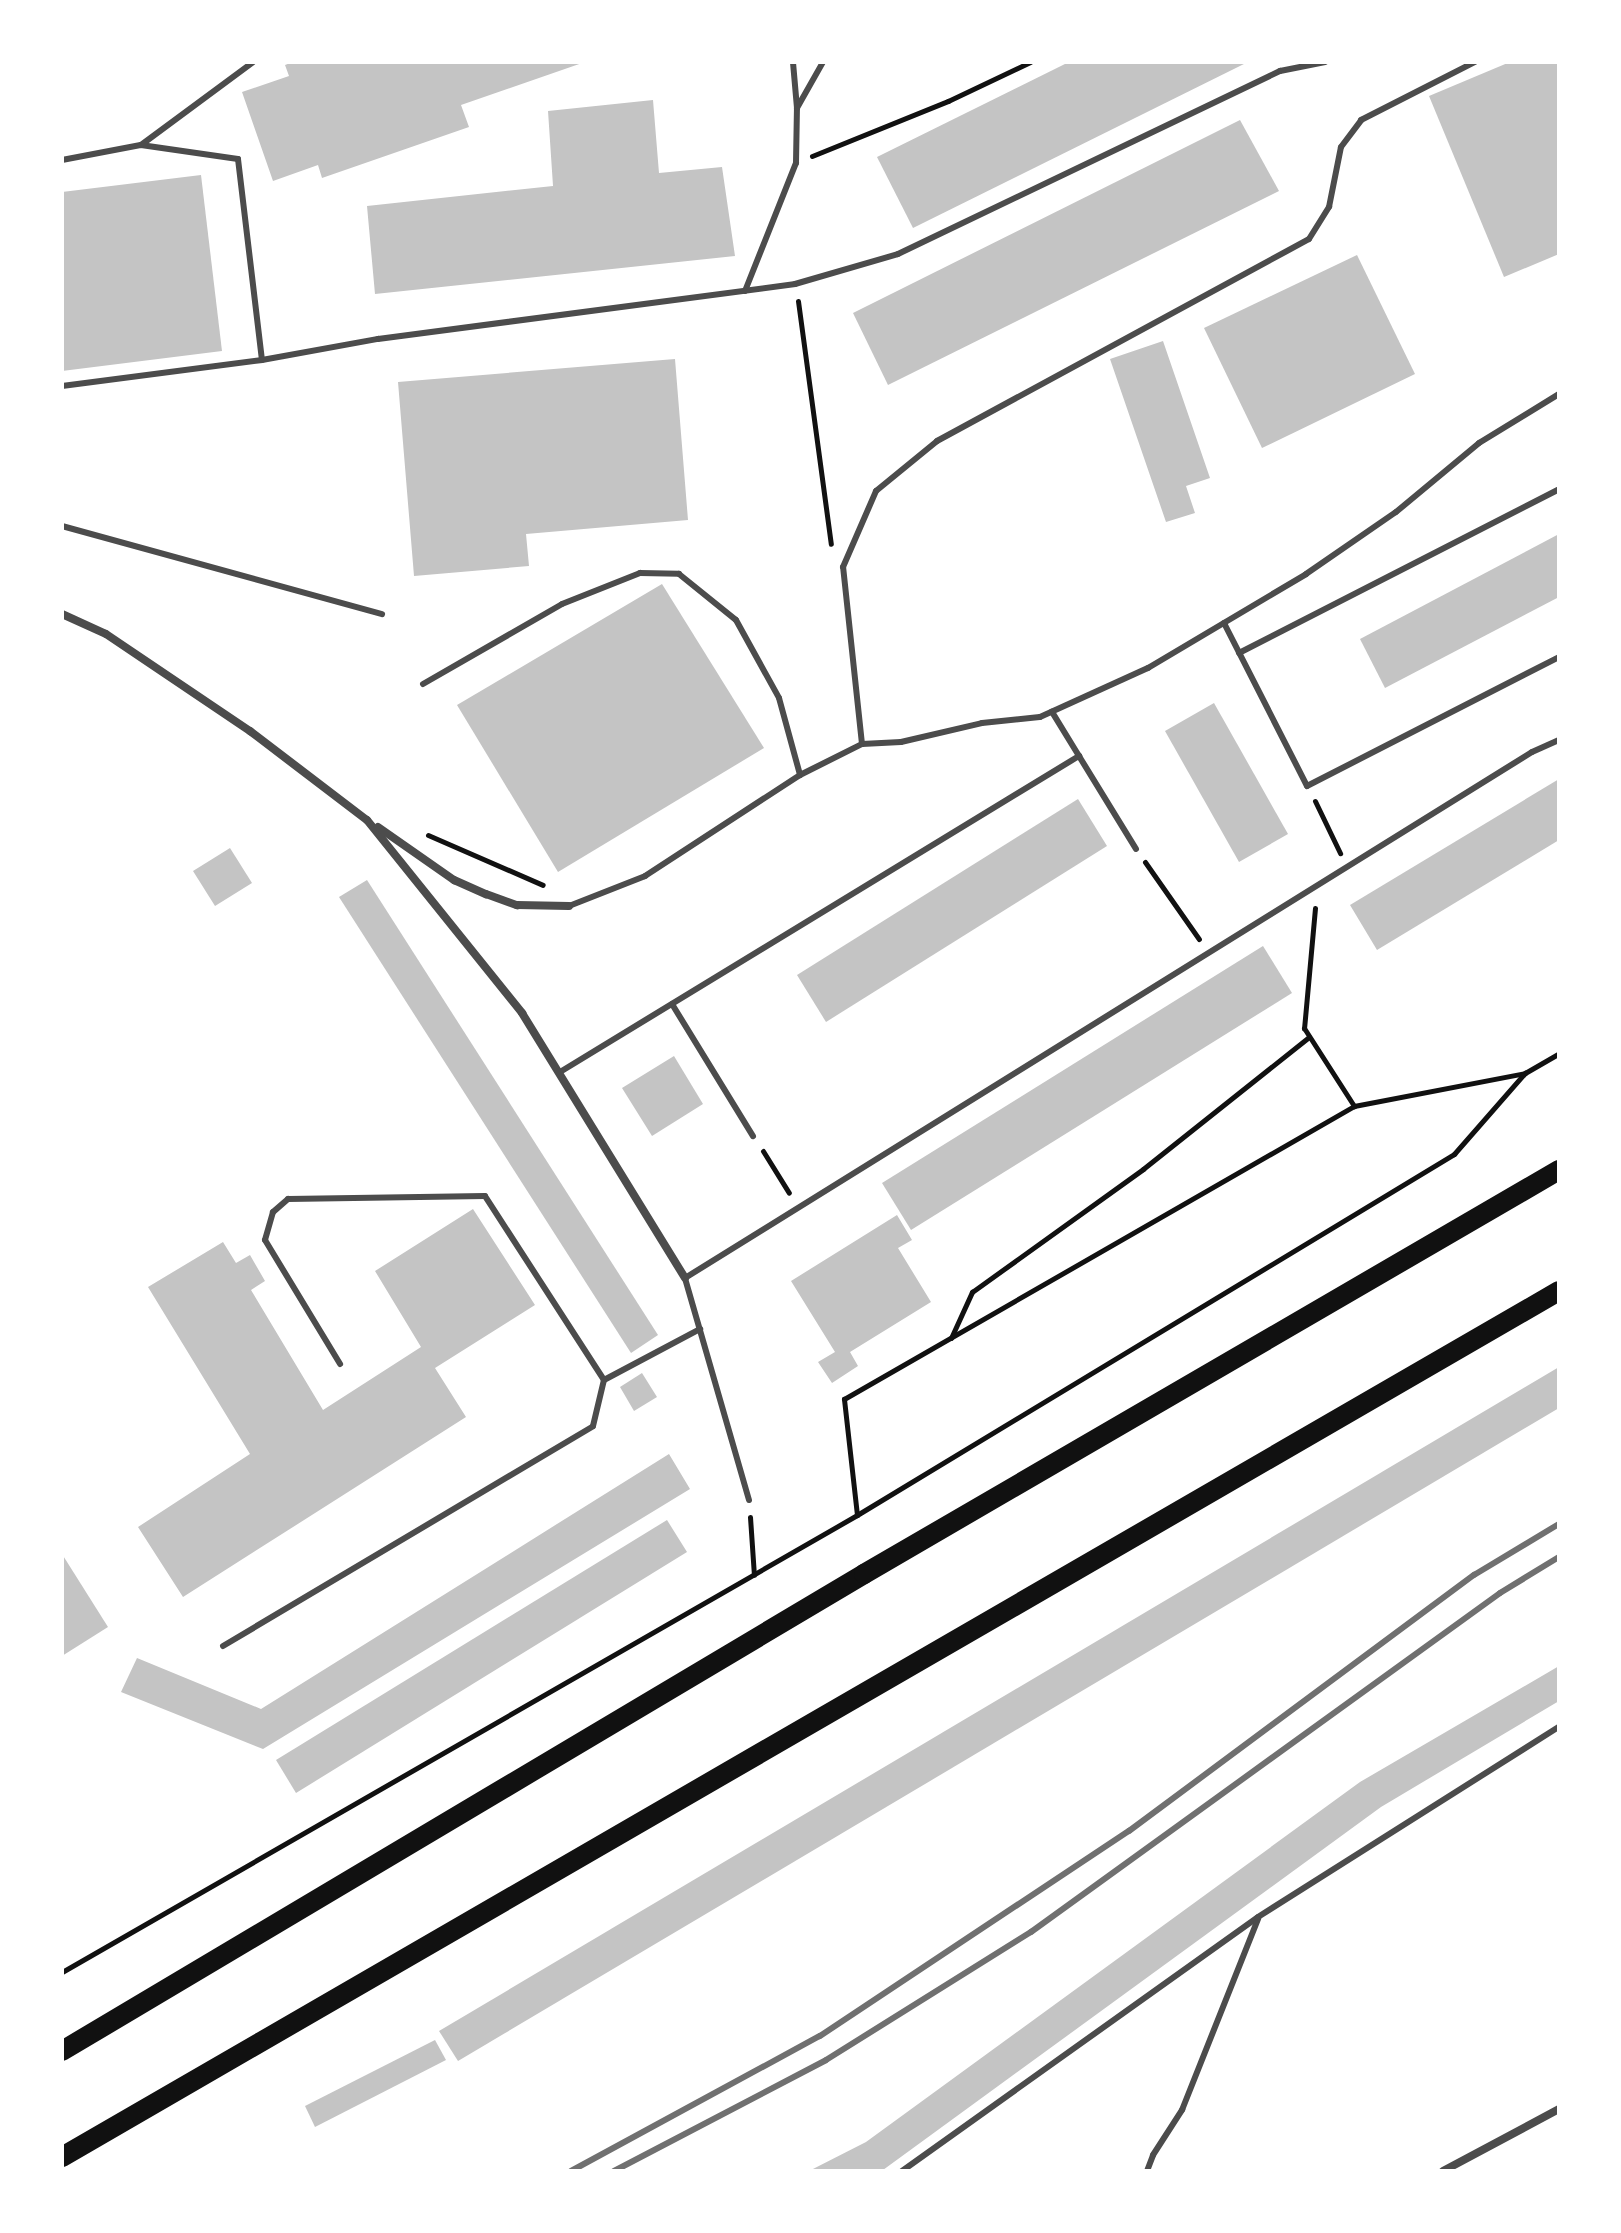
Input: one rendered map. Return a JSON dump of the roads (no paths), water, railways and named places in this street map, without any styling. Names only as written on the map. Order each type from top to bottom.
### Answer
[{"type":"main road","points":[[62,2051],[823,1598],[1559,1170]]},
{"type":"main road","points":[[62,2157],[1559,1291]]},
{"type":"street","points":[[62,614],[106,634],[250,731],[367,820],[454,880],[517,905],[569,906]]},
{"type":"street","points":[[367,820],[522,1013],[685,1278]]},
{"type":"street","points":[[1443,2171],[1559,2109]]},
{"type":"lane","points":[[141,145],[253,62]]},
{"type":"lane","points":[[745,291],[796,163],[797,108],[793,62]]},
{"type":"lane","points":[[797,108],[823,62]]},
{"type":"lane","points":[[62,386],[262,360],[378,339],[795,284],[898,254],[1280,71],[1325,62]]},
{"type":"lane","points":[[862,744],[843,567],[876,491],[937,441],[1309,239],[1329,207],[1341,147],[1361,120],[1475,62]]},
{"type":"lane","points":[[62,160],[141,145],[238,159],[262,360]]},
{"type":"lane","points":[[569,906],[645,876],[800,775],[862,744],[901,742],[982,723],[1040,717],[1148,668],[1306,574],[1396,512],[1479,443],[1559,394]]},
{"type":"lane","points":[[1239,653],[1559,489]]},
{"type":"lane","points":[[62,526],[382,614]]},
{"type":"lane","points":[[423,684],[562,604],[640,573],[679,574],[736,620],[779,698],[800,775]]},
{"type":"lane","points":[[1224,623],[1307,786],[1559,657]]},
{"type":"lane","points":[[1052,712],[1136,849]]},
{"type":"lane","points":[[749,1500],[685,1278],[1532,752],[1559,740]]},
{"type":"lane","points":[[560,1072],[1079,756]]},
{"type":"lane","points":[[672,1004],[753,1136]]},
{"type":"lane","points":[[223,1646],[593,1426],[604,1380],[485,1196],[288,1199],[273,1212],[265,1240],[340,1364]]},
{"type":"lane","points":[[604,1380],[700,1329]]},
{"type":"lane","points":[[902,2171],[1258,1917],[1559,1727]]},
{"type":"lane","points":[[1147,2171],[1153,2155],[1182,2110],[1258,1917]]},
{"type":"railway","points":[[571,2171],[820,2036],[1129,1831],[1474,1575],[1559,1524]]},
{"type":"railway","points":[[614,2171],[826,2060],[1031,1932],[1500,1593],[1559,1557]]}]
